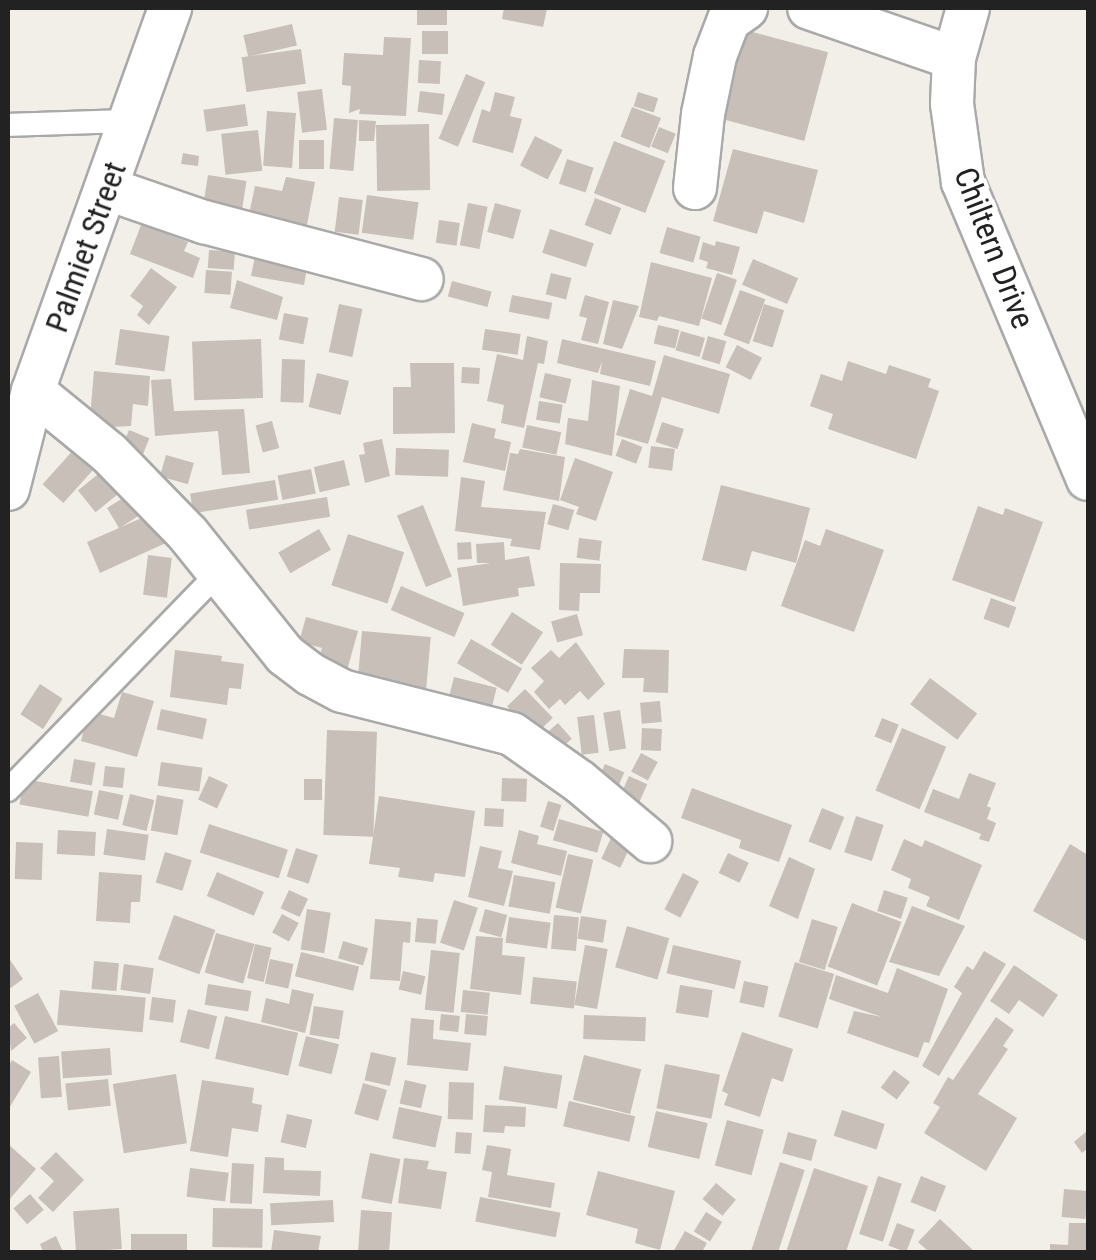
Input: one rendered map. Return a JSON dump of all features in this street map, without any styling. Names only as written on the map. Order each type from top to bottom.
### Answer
[{"type":"street","name":"Palmiet Street","points":[[10,472],[34,392],[170,8]]},
{"type":"street","points":[[695,188],[703,114],[715,56],[729,20],[746,8]]},
{"type":"street","points":[[809,8],[954,58]]},
{"type":"street","name":"Chiltern Drive","points":[[968,8],[954,58],[952,104],[963,182],[1088,479]]},
{"type":"street","points":[[108,189],[204,222],[422,278]]},
{"type":"street","points":[[34,392],[110,453],[218,572],[286,655],[310,674],[342,691],[512,734],[580,782],[650,842]]},
{"type":"lane","points":[[8,125],[130,122]]},
{"type":"lane","points":[[8,790],[218,572]]},
{"type":"building","points":[[417,8],[447,8],[447,25],[417,25]]},
{"type":"building","points":[[504,8],[547,9],[543,27],[502,19]]},
{"type":"building","points":[[292,24],[297,45],[248,57],[243,35]]},
{"type":"building","points":[[745,30],[828,52],[804,141],[721,119]]},
{"type":"building","points":[[422,31],[448,31],[448,54],[422,54]]},
{"type":"building","points":[[384,37],[411,38],[406,116],[359,114],[360,109],[349,113],[351,86],[342,85],[344,53],[383,55]]},
{"type":"building","points":[[301,49],[306,84],[246,92],[242,57]]},
{"type":"building","points":[[419,60],[441,61],[440,84],[418,83]]},
{"type":"building","points":[[466,74],[485,82],[458,147],[439,138]]},
{"type":"building","points":[[322,89],[327,130],[302,133],[297,92]]},
{"type":"building","points":[[420,91],[445,94],[442,115],[417,112]]},
{"type":"building","points":[[495,92],[515,97],[510,116],[522,119],[513,153],[472,142],[482,109],[490,112]]},
{"type":"building","points":[[638,92],[658,98],[654,112],[634,106]]},
{"type":"building","points":[[245,104],[248,126],[206,132],[203,110]]},
{"type":"building","points":[[632,107],[661,118],[649,148],[621,137]]},
{"type":"building","points":[[267,111],[296,113],[292,168],[263,166]]},
{"type":"building","points":[[334,118],[358,120],[353,171],[330,169]]},
{"type":"building","points":[[359,120],[376,121],[374,141],[359,141]]},
{"type":"building","points":[[429,124],[430,190],[377,191],[376,125]]},
{"type":"building","points":[[659,127],[676,134],[668,153],[651,146]]},
{"type":"building","points":[[258,130],[262,171],[225,175],[221,134]]},
{"type":"building","points":[[535,136],[563,150],[548,179],[520,165]]},
{"type":"building","points":[[299,140],[324,140],[324,169],[299,169]]},
{"type":"building","points":[[614,141],[665,161],[645,213],[594,193]]},
{"type":"building","points":[[733,149],[818,170],[804,223],[764,211],[757,234],[713,221]]},
{"type":"building","points":[[183,153],[199,156],[198,166],[181,164]]},
{"type":"building","points":[[567,159],[594,168],[586,192],[559,184]]},
{"type":"building","points":[[208,175],[247,181],[241,214],[203,208]]},
{"type":"building","points":[[286,177],[315,182],[307,225],[249,214],[255,186],[282,191]]},
{"type":"building","points":[[367,195],[418,202],[413,240],[362,233]]},
{"type":"building","points":[[339,197],[363,200],[359,235],[335,232]]},
{"type":"building","points":[[595,198],[621,208],[611,235],[585,225]]},
{"type":"building","points":[[468,203],[488,207],[479,249],[460,245]]},
{"type":"building","points":[[495,203],[521,210],[513,239],[487,232]]},
{"type":"building","points":[[146,212],[172,222],[167,234],[188,242],[184,251],[200,258],[193,278],[130,254]]},
{"type":"building","points":[[439,220],[460,223],[457,246],[436,243]]},
{"type":"building","points":[[667,227],[701,237],[693,263],[660,253]]},
{"type":"building","points":[[550,229],[594,243],[586,267],[542,253]]},
{"type":"building","points":[[716,241],[740,247],[732,275],[706,268],[708,262],[699,259],[703,242],[715,246]]},
{"type":"building","points":[[209,250],[235,252],[234,270],[208,268]]},
{"type":"building","points":[[256,251],[309,256],[304,285],[251,276]]},
{"type":"building","points":[[753,259],[798,278],[787,304],[742,285]]},
{"type":"building","points":[[651,262],[712,278],[699,326],[659,316],[657,321],[639,317]]},
{"type":"building","points":[[151,268],[177,287],[149,325],[137,315],[143,306],[130,296]]},
{"type":"building","points":[[206,270],[232,272],[230,295],[204,293]]},
{"type":"building","points":[[551,273],[571,278],[566,299],[546,294]]},
{"type":"building","points":[[717,273],[737,280],[721,325],[701,318]]},
{"type":"building","points":[[237,280],[283,297],[277,320],[230,308]]},
{"type":"building","points":[[452,281],[492,292],[487,307],[448,296]]},
{"type":"building","points":[[740,290],[765,299],[749,344],[724,335]]},
{"type":"building","points":[[512,295],[552,303],[549,320],[509,312]]},
{"type":"building","points":[[585,295],[609,302],[598,344],[581,340],[587,318],[579,316]]},
{"type":"building","points":[[613,300],[639,306],[622,349],[603,344]]},
{"type":"building","points":[[339,304],[362,309],[352,357],[329,352]]},
{"type":"building","points":[[764,304],[784,310],[773,347],[753,341]]},
{"type":"building","points":[[284,313],[309,318],[303,344],[279,340]]},
{"type":"building","points":[[658,325],[679,330],[675,348],[654,344]]},
{"type":"building","points":[[120,329],[170,336],[165,372],[115,365]]},
{"type":"building","points":[[485,329],[521,334],[518,355],[482,350]]},
{"type":"building","points":[[681,331],[705,338],[700,357],[675,350]]},
{"type":"building","points":[[527,336],[548,341],[544,364],[538,363],[524,428],[501,423],[504,405],[487,401],[497,354],[523,360]]},
{"type":"building","points":[[708,336],[726,341],[720,364],[701,359]]},
{"type":"building","points":[[261,339],[263,398],[194,400],[192,341]]},
{"type":"building","points":[[562,339],[656,361],[650,386],[600,374],[602,361],[598,373],[557,363]]},
{"type":"building","points":[[737,345],[762,358],[751,380],[726,367]]},
{"type":"building","points":[[664,355],[730,374],[719,414],[662,397],[648,444],[616,435],[630,389],[652,396]]},
{"type":"building","points":[[282,359],[305,360],[303,403],[280,402]]},
{"type":"building","points":[[848,361],[886,374],[889,365],[931,379],[928,387],[939,391],[916,459],[828,429],[833,414],[810,406],[821,374],[842,381]]},
{"type":"building","points":[[410,363],[454,363],[455,433],[393,434],[393,387],[411,387]]},
{"type":"building","points":[[462,367],[480,368],[479,384],[461,383]]},
{"type":"building","points":[[94,371],[150,376],[148,406],[133,404],[131,426],[89,428]]},
{"type":"building","points":[[317,373],[349,381],[341,415],[309,407]]},
{"type":"building","points":[[545,373],[571,379],[566,403],[539,397]]},
{"type":"building","points":[[171,379],[174,411],[244,409],[250,473],[222,475],[218,431],[155,436],[151,380]]},
{"type":"building","points":[[592,380],[620,386],[612,456],[565,444],[568,418],[588,421]]},
{"type":"building","points":[[539,401],[563,405],[560,424],[536,420]]},
{"type":"building","points":[[272,421],[279,448],[263,452],[256,425]]},
{"type":"building","points":[[662,422],[684,429],[677,449],[656,442]]},
{"type":"building","points":[[472,423],[496,429],[494,438],[511,442],[505,471],[463,462]]},
{"type":"building","points":[[527,425],[561,432],[556,455],[522,447]]},
{"type":"building","points":[[129,430],[149,438],[141,460],[120,451]]},
{"type":"building","points":[[382,439],[390,476],[365,483],[359,455],[365,454],[363,443]]},
{"type":"building","points":[[622,439],[643,447],[636,464],[616,456]]},
{"type":"building","points":[[651,446],[675,449],[672,471],[648,468]]},
{"type":"building","points":[[76,447],[97,466],[63,503],[43,484]]},
{"type":"building","points":[[396,448],[449,450],[448,477],[395,475]]},
{"type":"building","points":[[520,449],[565,457],[559,501],[503,490],[510,453],[518,454]]},
{"type":"building","points":[[166,455],[194,463],[188,484],[160,476]]},
{"type":"building","points":[[575,458],[613,472],[596,521],[576,514],[579,507],[560,500]]},
{"type":"building","points":[[344,460],[350,485],[320,492],[314,467]]},
{"type":"building","points":[[311,469],[316,494],[282,500],[278,475]]},
{"type":"building","points":[[102,471],[120,493],[96,512],[78,491]]},
{"type":"building","points":[[461,477],[485,481],[481,507],[546,512],[540,550],[510,546],[512,539],[455,531]]},
{"type":"building","points":[[275,480],[278,500],[193,513],[190,493]]},
{"type":"building","points":[[721,485],[810,508],[796,563],[752,551],[746,571],[702,560]]},
{"type":"building","points":[[139,488],[151,508],[121,527],[155,512],[168,542],[100,573],[87,542],[119,528],[107,508]]},
{"type":"building","points":[[327,497],[330,517],[249,530],[246,510]]},
{"type":"building","points":[[553,504],[574,510],[568,530],[547,524]]},
{"type":"building","points":[[423,505],[452,576],[426,587],[397,515]]},
{"type":"building","points":[[978,506],[1003,515],[1005,508],[1043,522],[1014,602],[952,580]]},
{"type":"building","points":[[319,529],[331,550],[290,573],[278,552]]},
{"type":"building","points":[[826,529],[884,550],[854,632],[781,606],[805,540],[820,546]]},
{"type":"building","points":[[348,534],[404,552],[387,604],[331,585]]},
{"type":"building","points":[[579,538],[602,541],[599,561],[577,558]]},
{"type":"building","points":[[471,542],[472,559],[458,560],[457,543]]},
{"type":"building","points":[[504,542],[505,560],[529,556],[535,586],[518,588],[519,596],[463,606],[457,568],[491,563],[477,563],[476,544]]},
{"type":"building","points":[[148,555],[172,558],[167,598],[143,595]]},
{"type":"building","points":[[560,563],[601,564],[600,593],[580,593],[579,611],[559,610]]},
{"type":"building","points":[[401,586],[465,613],[454,637],[391,610]]},
{"type":"building","points":[[991,598],[1016,607],[1009,628],[983,619]]},
{"type":"building","points":[[512,612],[543,632],[522,665],[491,645]]},
{"type":"building","points":[[577,614],[583,635],[557,643],[551,621]]},
{"type":"building","points":[[306,617],[358,631],[346,674],[316,666],[322,648],[299,642]]},
{"type":"building","points":[[362,631],[431,637],[426,690],[357,684]]},
{"type":"building","points":[[471,639],[522,668],[508,693],[457,663]]},
{"type":"building","points":[[576,642],[605,684],[588,700],[580,691],[565,705],[560,699],[549,709],[534,692],[544,681],[531,668],[551,650],[559,658]]},
{"type":"building","points":[[624,649],[669,650],[668,693],[643,692],[644,678],[622,678]]},
{"type":"building","points":[[175,650],[222,656],[221,661],[244,664],[241,689],[229,688],[227,705],[170,697]]},
{"type":"building","points":[[454,677],[497,688],[490,713],[448,702]]},
{"type":"building","points":[[930,678],[977,714],[957,740],[910,704]]},
{"type":"building","points":[[40,684],[63,699],[43,729],[20,714]]},
{"type":"building","points":[[525,689],[553,718],[535,735],[507,706]]},
{"type":"building","points":[[122,692],[154,701],[137,757],[81,741],[89,711],[114,718]]},
{"type":"building","points":[[660,701],[662,722],[642,724],[640,703]]},
{"type":"building","points":[[161,709],[207,719],[203,739],[157,730]]},
{"type":"building","points":[[620,710],[626,749],[609,751],[603,713]]},
{"type":"building","points":[[594,715],[599,753],[582,755],[577,717]]},
{"type":"building","points":[[882,718],[899,725],[891,743],[875,737]]},
{"type":"building","points":[[558,723],[572,739],[554,754],[541,738]]},
{"type":"building","points":[[642,728],[662,729],[661,751],[641,750]]},
{"type":"building","points":[[902,728],[946,747],[920,809],[875,791]]},
{"type":"building","points":[[327,730],[377,732],[373,837],[323,835]]},
{"type":"building","points":[[641,753],[658,762],[648,780],[631,772]]},
{"type":"building","points":[[74,759],[96,763],[92,785],[70,782]]},
{"type":"building","points":[[161,762],[203,768],[199,792],[158,786]]},
{"type":"building","points":[[605,764],[624,772],[617,789],[598,781]]},
{"type":"building","points":[[105,766],[125,768],[123,788],[103,786]]},
{"type":"building","points":[[969,773],[996,783],[987,806],[991,808],[987,819],[996,823],[989,842],[979,839],[981,834],[924,812],[933,789],[959,799]]},
{"type":"building","points":[[209,776],[228,785],[217,808],[198,800]]},
{"type":"building","points":[[629,776],[647,784],[639,802],[621,794]]},
{"type":"building","points":[[502,778],[527,779],[526,802],[501,801]]},
{"type":"building","points":[[24,779],[93,791],[88,817],[19,805]]},
{"type":"building","points":[[304,779],[322,779],[322,800],[304,800]]},
{"type":"building","points":[[692,788],[792,825],[779,862],[739,848],[741,840],[681,818]]},
{"type":"building","points":[[99,790],[123,795],[118,820],[94,814]]},
{"type":"building","points":[[130,794],[154,800],[147,831],[122,825]]},
{"type":"building","points":[[157,795],[184,800],[177,835],[151,830]]},
{"type":"building","points":[[379,796],[475,811],[465,877],[435,873],[433,882],[398,877],[400,868],[369,864]]},
{"type":"building","points":[[548,801],[561,805],[553,831],[540,827]]},
{"type":"building","points":[[485,808],[504,809],[503,827],[484,826]]},
{"type":"building","points":[[822,808],[844,817],[831,850],[809,841]]},
{"type":"building","points":[[856,816],[884,825],[872,861],[844,852]]},
{"type":"building","points":[[559,819],[603,832],[597,853],[553,840]]},
{"type":"building","points":[[209,824],[288,850],[279,878],[200,853]]},
{"type":"building","points":[[107,829],[149,835],[145,861],[103,855]]},
{"type":"building","points":[[58,830],[96,832],[95,856],[57,854]]},
{"type":"building","points":[[519,830],[539,836],[537,844],[567,851],[561,876],[511,863]]},
{"type":"building","points":[[611,838],[630,847],[620,868],[601,859]]},
{"type":"building","points":[[904,839],[922,847],[925,840],[982,865],[959,920],[926,906],[930,897],[908,888],[911,879],[891,870]]},
{"type":"building","points":[[16,842],[43,843],[42,880],[15,879]]},
{"type":"building","points":[[1070,844],[1088,855],[1088,942],[1033,911]]},
{"type":"building","points":[[480,846],[502,851],[498,868],[513,871],[504,906],[468,897]]},
{"type":"building","points":[[296,848],[318,855],[309,884],[287,877]]},
{"type":"building","points":[[165,852],[192,860],[182,891],[156,883]]},
{"type":"building","points":[[728,853],[749,863],[740,883],[719,873]]},
{"type":"building","points":[[568,854],[593,860],[581,913],[556,908]]},
{"type":"building","points":[[789,857],[815,869],[798,919],[769,906]]},
{"type":"building","points":[[99,872],[142,875],[140,902],[131,902],[130,923],[96,921]]},
{"type":"building","points":[[217,872],[264,892],[254,916],[207,896]]},
{"type":"building","points":[[683,873],[699,881],[680,918],[664,910]]},
{"type":"building","points":[[514,875],[555,882],[550,914],[508,907]]},
{"type":"building","points":[[289,890],[308,899],[300,917],[281,908]]},
{"type":"building","points":[[884,890],[908,898],[901,919],[877,911]]},
{"type":"building","points":[[454,900],[478,908],[464,951],[440,943]]},
{"type":"building","points":[[852,903],[901,922],[877,985],[828,966]]},
{"type":"building","points":[[912,906],[965,926],[939,976],[889,962]]},
{"type":"building","points":[[307,909],[331,913],[324,953],[301,949]]},
{"type":"building","points":[[485,909],[507,915],[501,937],[479,931]]},
{"type":"building","points":[[282,914],[299,923],[289,941],[272,933]]},
{"type":"building","points":[[174,915],[215,930],[199,974],[158,959]]},
{"type":"building","points":[[554,915],[579,917],[576,951],[551,949]]},
{"type":"building","points":[[581,916],[607,920],[603,943],[577,939]]},
{"type":"building","points":[[509,917],[551,923],[547,949],[505,943]]},
{"type":"building","points":[[417,918],[438,920],[436,944],[415,942]]},
{"type":"building","points":[[375,919],[411,922],[410,943],[403,942],[400,981],[370,979]]},
{"type":"building","points":[[812,919],[838,927],[825,970],[799,962]]},
{"type":"building","points":[[627,926],[669,938],[657,979],[615,967]]},
{"type":"building","points":[[216,933],[254,944],[243,983],[205,972]]},
{"type":"building","points":[[476,936],[503,938],[502,955],[525,957],[521,995],[470,989]]},
{"type":"building","points":[[343,941],[368,948],[363,965],[338,958]]},
{"type":"building","points":[[255,944],[272,948],[264,982],[247,978]]},
{"type":"building","points":[[585,945],[608,949],[597,1009],[574,1005]]},
{"type":"building","points":[[673,945],[741,961],[735,989],[666,973]]},
{"type":"building","points":[[431,950],[460,953],[454,1013],[425,1010]]},
{"type":"building","points":[[984,951],[1006,964],[939,1076],[922,1066],[962,993],[954,987],[967,966],[973,970]]},
{"type":"building","points":[[301,952],[359,967],[353,991],[295,976]]},
{"type":"building","points":[[8,957],[23,979],[8,990]]},
{"type":"building","points":[[270,959],[293,964],[288,988],[265,983]]},
{"type":"building","points":[[94,961],[119,963],[116,991],[92,989]]},
{"type":"building","points":[[795,962],[834,974],[818,1028],[778,1017]]},
{"type":"building","points":[[124,964],[154,968],[150,994],[120,990]]},
{"type":"building","points":[[1014,965],[1058,995],[1043,1017],[1019,1000],[1009,1014],[990,1001]]},
{"type":"building","points":[[897,968],[948,989],[929,1043],[924,1042],[918,1058],[847,1033],[854,1011],[882,1017],[829,999],[836,975],[888,993]]},
{"type":"building","points":[[403,971],[425,976],[421,995],[399,990]]},
{"type":"building","points":[[533,977],[577,982],[574,1008],[530,1004]]},
{"type":"building","points":[[744,981],[768,986],[764,1008],[739,1003]]},
{"type":"building","points":[[208,984],[251,991],[248,1012],[205,1005]]},
{"type":"building","points":[[680,985],[713,990],[708,1018],[676,1013]]},
{"type":"building","points":[[292,989],[314,994],[305,1033],[261,1022],[266,998],[289,1004]]},
{"type":"building","points":[[60,990],[146,997],[143,1032],[57,1025]]},
{"type":"building","points":[[463,990],[490,993],[488,1015],[461,1012]]},
{"type":"building","points":[[38,993],[58,1031],[34,1044],[14,1006]]},
{"type":"building","points":[[152,997],[176,1000],[173,1023],[149,1020]]},
{"type":"building","points":[[314,1006],[344,1011],[339,1039],[309,1035]]},
{"type":"building","points":[[188,1009],[217,1016],[209,1049],[180,1042]]},
{"type":"building","points":[[441,1014],[460,1016],[458,1032],[439,1030]]},
{"type":"building","points":[[466,1014],[488,1016],[486,1036],[464,1034]]},
{"type":"building","points":[[584,1015],[646,1017],[645,1041],[583,1039]]},
{"type":"building","points":[[225,1016],[298,1033],[288,1076],[215,1059]]},
{"type":"building","points":[[996,1017],[1014,1030],[1003,1046],[1008,1049],[978,1094],[1017,1118],[986,1171],[924,1133],[940,1107],[933,1103],[948,1077],[953,1080]]},
{"type":"building","points":[[411,1018],[434,1020],[433,1039],[471,1043],[468,1071],[407,1065]]},
{"type":"building","points":[[14,1023],[27,1038],[11,1051],[8,1028]]},
{"type":"building","points":[[742,1032],[793,1049],[783,1082],[772,1078],[760,1117],[724,1105],[728,1094],[722,1091]]},
{"type":"building","points":[[306,1036],[339,1044],[331,1074],[299,1066]]},
{"type":"building","points":[[110,1048],[112,1075],[63,1078],[61,1051]]},
{"type":"building","points":[[371,1052],[396,1058],[390,1086],[364,1080]]},
{"type":"building","points":[[584,1055],[641,1069],[630,1114],[573,1100]]},
{"type":"building","points":[[59,1056],[62,1097],[41,1098],[38,1057]]},
{"type":"building","points":[[12,1060],[31,1072],[8,1110],[8,1066]]},
{"type":"building","points":[[665,1064],[720,1075],[711,1119],[656,1108]]},
{"type":"building","points":[[504,1066],[562,1075],[557,1109],[499,1100]]},
{"type":"building","points":[[894,1070],[910,1082],[897,1100],[881,1088]]},
{"type":"building","points":[[176,1074],[187,1143],[124,1153],[113,1084]]},
{"type":"building","points":[[108,1079],[111,1106],[68,1110],[65,1083]]},
{"type":"building","points":[[202,1080],[254,1088],[252,1103],[262,1105],[258,1132],[232,1128],[228,1157],[190,1151]]},
{"type":"building","points":[[405,1080],[426,1085],[421,1108],[400,1103]]},
{"type":"building","points":[[449,1082],[474,1083],[473,1120],[448,1119]]},
{"type":"building","points":[[363,1083],[387,1090],[378,1121],[354,1114]]},
{"type":"building","points":[[569,1101],[635,1116],[629,1142],[563,1126]]},
{"type":"building","points":[[485,1105],[526,1107],[525,1127],[505,1126],[504,1133],[483,1132]]},
{"type":"building","points":[[399,1107],[442,1116],[435,1147],[392,1138]]},
{"type":"building","points":[[842,1110],[885,1124],[876,1150],[834,1136]]},
{"type":"building","points":[[656,1111],[708,1123],[699,1159],[648,1147]]},
{"type":"building","points":[[287,1114],[312,1120],[306,1148],[280,1142]]},
{"type":"building","points":[[727,1120],[764,1130],[752,1175],[715,1165]]},
{"type":"building","points":[[1088,1130],[1088,1148],[1082,1153],[1074,1142]]},
{"type":"building","points":[[456,1132],[472,1133],[470,1154],[455,1153]]},
{"type":"building","points":[[788,1132],[817,1140],[811,1161],[782,1153]]},
{"type":"building","points":[[8,1144],[36,1169],[8,1201]]},
{"type":"building","points":[[487,1145],[511,1149],[507,1175],[555,1183],[551,1208],[488,1197],[492,1172],[482,1170]]},
{"type":"building","points":[[56,1152],[84,1180],[53,1212],[38,1198],[54,1181],[40,1168]]},
{"type":"building","points":[[370,1153],[400,1159],[392,1204],[361,1198]]},
{"type":"building","points":[[265,1157],[284,1158],[284,1170],[321,1171],[320,1196],[263,1193]]},
{"type":"building","points":[[404,1158],[429,1161],[427,1169],[447,1172],[441,1209],[398,1203]]},
{"type":"building","points":[[780,1162],[805,1170],[778,1252],[751,1251]]},
{"type":"building","points":[[232,1163],[254,1164],[252,1204],[230,1203]]},
{"type":"building","points":[[190,1168],[229,1173],[225,1202],[186,1197]]},
{"type":"building","points":[[814,1168],[868,1186],[846,1252],[786,1252]]},
{"type":"building","points":[[598,1171],[675,1191],[660,1250],[635,1243],[638,1229],[586,1215]]},
{"type":"building","points":[[878,1176],[902,1184],[883,1242],[859,1234]]},
{"type":"building","points":[[921,1176],[946,1186],[936,1212],[911,1202]]},
{"type":"building","points":[[716,1183],[736,1200],[722,1216],[703,1199]]},
{"type":"building","points":[[1064,1189],[1088,1191],[1085,1219],[1062,1217]]},
{"type":"building","points":[[30,1194],[44,1210],[27,1224],[13,1208]]},
{"type":"building","points":[[480,1197],[560,1213],[556,1237],[475,1222]]},
{"type":"building","points":[[333,1200],[334,1222],[271,1225],[270,1203]]},
{"type":"building","points":[[119,1208],[122,1249],[76,1252],[73,1211]]},
{"type":"building","points":[[213,1208],[263,1209],[262,1248],[212,1247]]},
{"type":"building","points":[[361,1210],[392,1212],[389,1252],[358,1251]]},
{"type":"building","points":[[706,1212],[722,1222],[710,1242],[694,1232]]},
{"type":"building","points":[[940,1219],[975,1252],[929,1252],[918,1242]]},
{"type":"building","points":[[897,1223],[915,1230],[906,1252],[888,1245]]},
{"type":"building","points":[[1069,1223],[1088,1223],[1088,1252],[1050,1252],[1050,1244],[1068,1245]]},
{"type":"building","points":[[274,1230],[321,1236],[318,1252],[271,1252]]},
{"type":"building","points":[[685,1231],[707,1243],[702,1252],[673,1252]]},
{"type":"building","points":[[131,1234],[187,1234],[187,1252],[131,1252]]},
{"type":"building","points":[[56,1236],[63,1252],[43,1252],[40,1244]]}]
